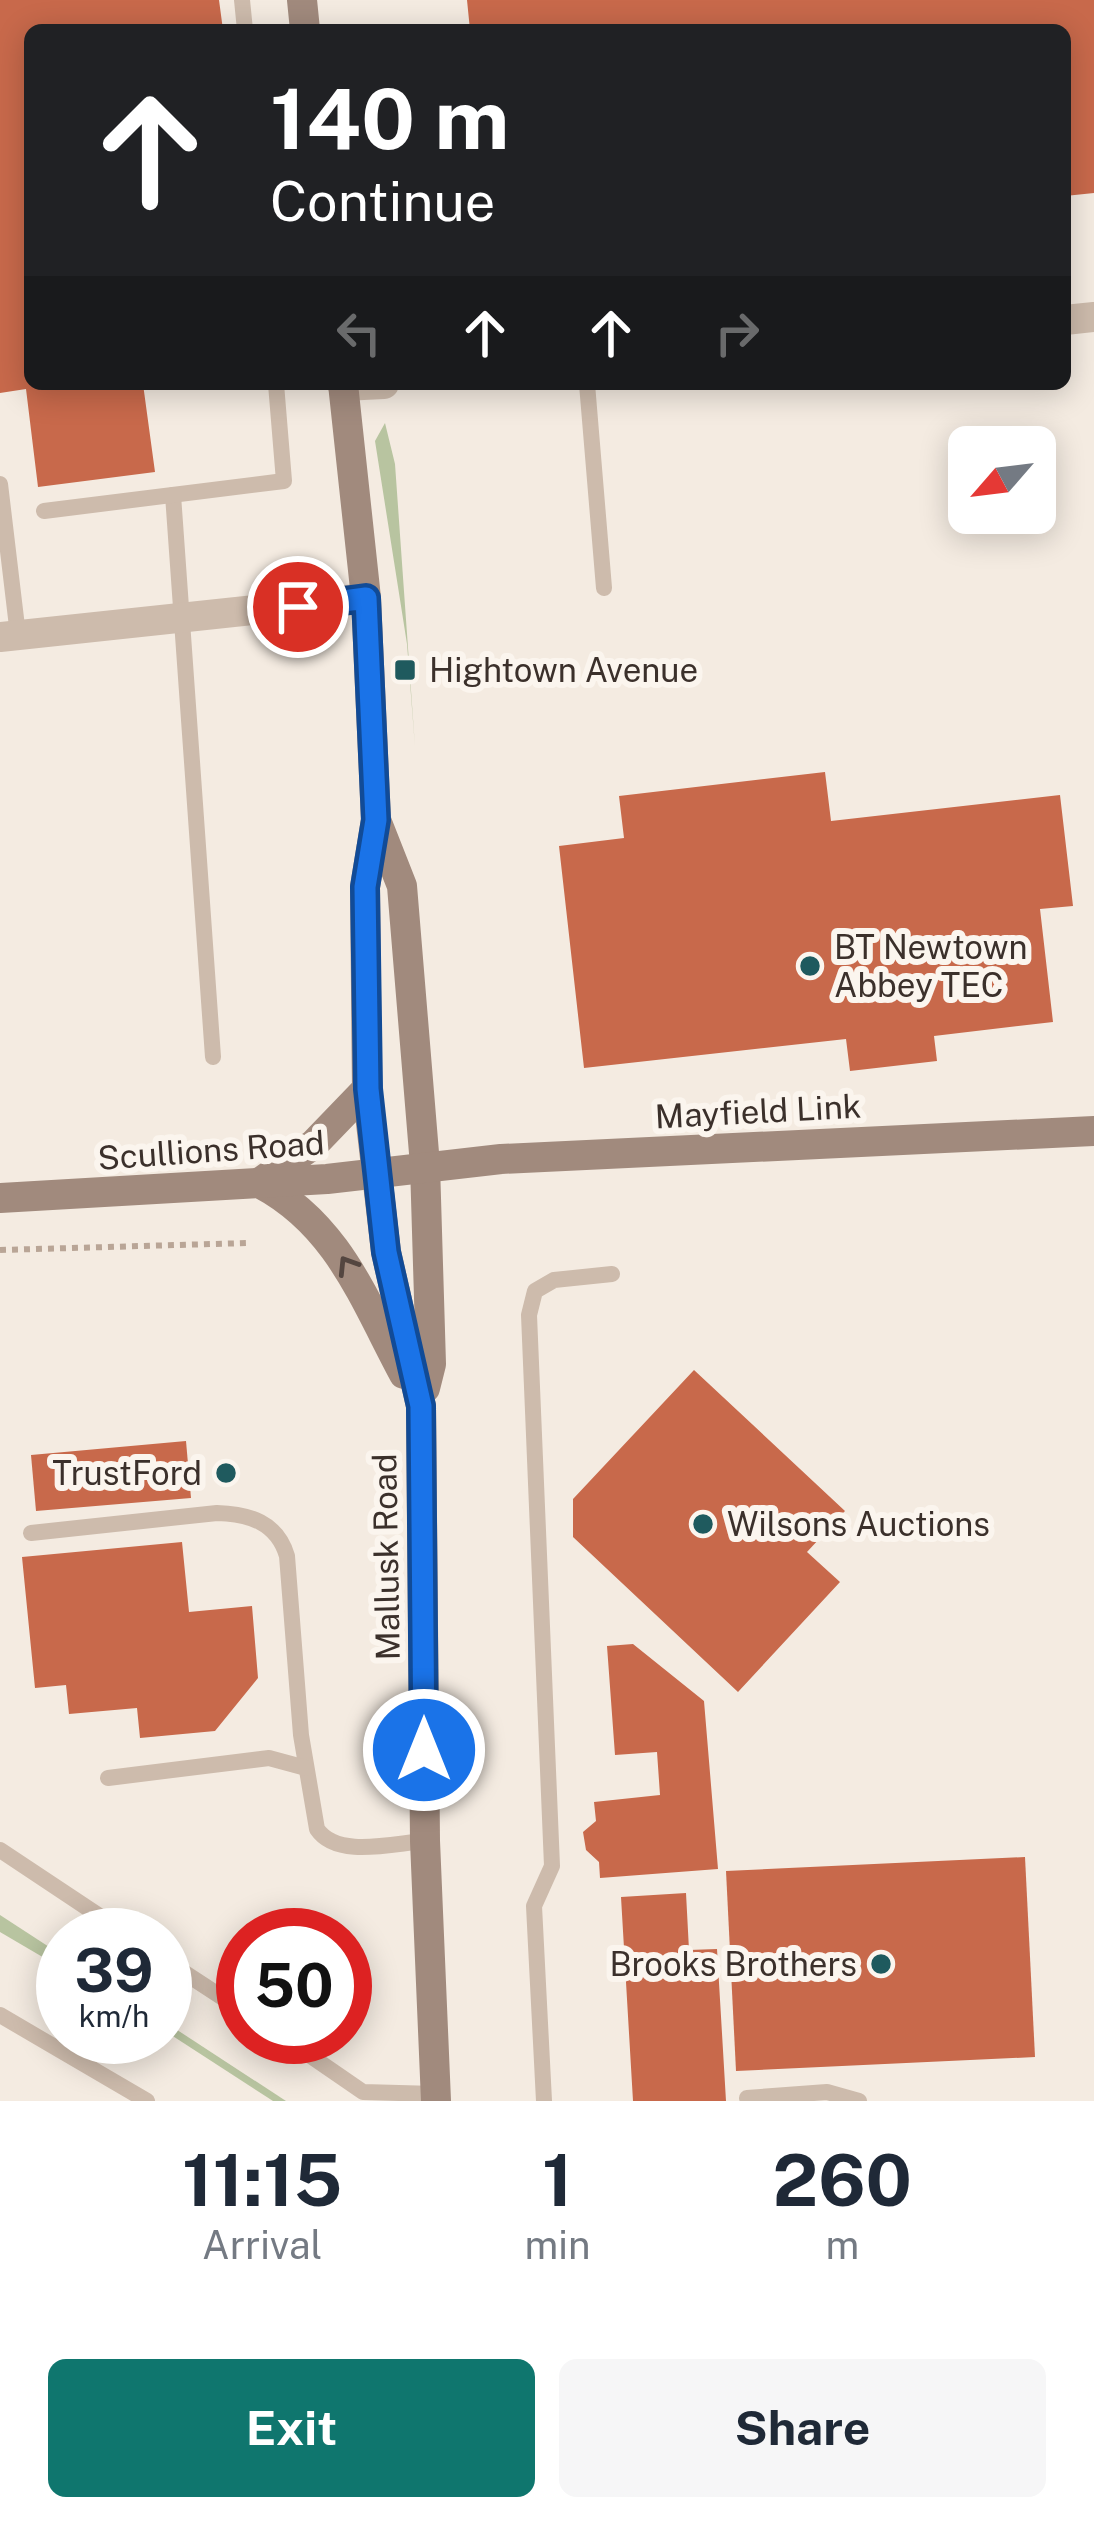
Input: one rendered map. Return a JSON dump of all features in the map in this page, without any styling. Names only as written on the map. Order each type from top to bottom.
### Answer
[{"type":"main road","points":[[344,390],[366,598],[376,820],[402,886],[425,1165],[431,1364],[421,1406]]},
{"type":"main road","name":"Mallusk Road","points":[[376,820],[365,887],[368,1089],[386,1252],[421,1406],[425,1841],[435,2097]]},
{"type":"main road","points":[[368,1089],[314,1144],[259,1183],[290,1199],[335,1245],[421,1406]]},
{"type":"main road","name":"Mayfield Link","points":[[425,1165],[1094,1131]]},
{"type":"main road","name":"Scullions Road","points":[[0,1198],[259,1183],[425,1165]]},
{"type":"street","points":[[9,636],[366,598]]},
{"type":"lane","points":[[44,511],[284,481],[276,390]]},
{"type":"lane","points":[[588,390],[604,588]]},
{"type":"lane","points":[[0,484],[9,636]]},
{"type":"lane","points":[[173,495],[213,1057]]},
{"type":"lane","points":[[544,2101],[534,1906],[552,1867],[529,1315],[535,1291],[554,1280],[612,1274]]},
{"type":"lane","points":[[31,1533],[217,1513],[242,1514],[273,1530],[287,1556],[311,1809],[323,1838],[356,1846],[425,1841]]},
{"type":"lane","points":[[109,1778],[269,1758],[306,1768]]},
{"type":"lane","points":[[0,1850],[87,1908]]},
{"type":"lane","points":[[0,2015],[147,2101]]},
{"type":"lane","points":[[322,2064],[363,2092],[435,2097]]},
{"type":"lane","points":[[747,2098],[826,2092],[859,2101]]},
{"type":"path","points":[[0,1250],[250,1243]]},
{"type":"green space","points":[[385,423],[395,464],[415,747],[407,644],[375,441]]},
{"type":"green space","points":[[0,1915],[36,1938],[36,1953],[0,1932]]},
{"type":"green space","points":[[192,2040],[216,2055],[216,2064],[229,2064],[286,2101],[273,2101],[192,2048]]},
{"type":"building","points":[[0,0],[219,0],[222,24],[24,24],[24,389],[0,393]]},
{"type":"building","points":[[467,0],[1094,0],[1094,193],[1071,195],[1071,24],[469,24]]},
{"type":"building","points":[[26,390],[144,390],[155,472],[38,487]]},
{"type":"building","name":"BT Newtown Abbey TEC","points":[[825,772],[831,821],[1060,795],[1073,906],[1040,909],[1053,1022],[934,1036],[937,1061],[850,1071],[846,1039],[584,1068],[559,846],[624,838],[619,796]]},
{"type":"building","name":"Wilsons Auctions","points":[[694,1370],[845,1511],[807,1552],[840,1582],[738,1692],[573,1537],[573,1499]]},
{"type":"building","points":[[186,1441],[191,1498],[36,1511],[31,1455]]},
{"type":"building","points":[[182,1542],[189,1612],[252,1606],[258,1678],[215,1731],[140,1738],[137,1708],[69,1714],[66,1685],[35,1688],[22,1557]]},
{"type":"building","points":[[633,1644],[704,1701],[718,1869],[600,1878],[599,1862],[586,1850],[583,1832],[596,1821],[594,1802],[660,1795],[657,1752],[615,1755],[607,1646]]},
{"type":"building","name":"Brooks Brothers","points":[[1025,1857],[1035,2057],[736,2071],[726,1871]]},
{"type":"building","points":[[686,1893],[689,1950],[717,1949],[726,2101],[633,2101],[621,1897]]},
{"type":"place","name":"Hightown Avenue","points":[[405,670]]},
{"type":"place","name":"BT Newtown Abbey TEC","points":[[810,966]]},
{"type":"place","name":"TrustFord","points":[[226,1473]]},
{"type":"place","name":"Wilsons Auctions","points":[[703,1524]]},
{"type":"place","name":"Brooks Brothers","points":[[881,1964]]},
{"type":"route","points":[[298,607],[366,598],[376,737],[376,820],[365,887],[368,1089],[386,1252],[421,1406],[424,1750]]}]
